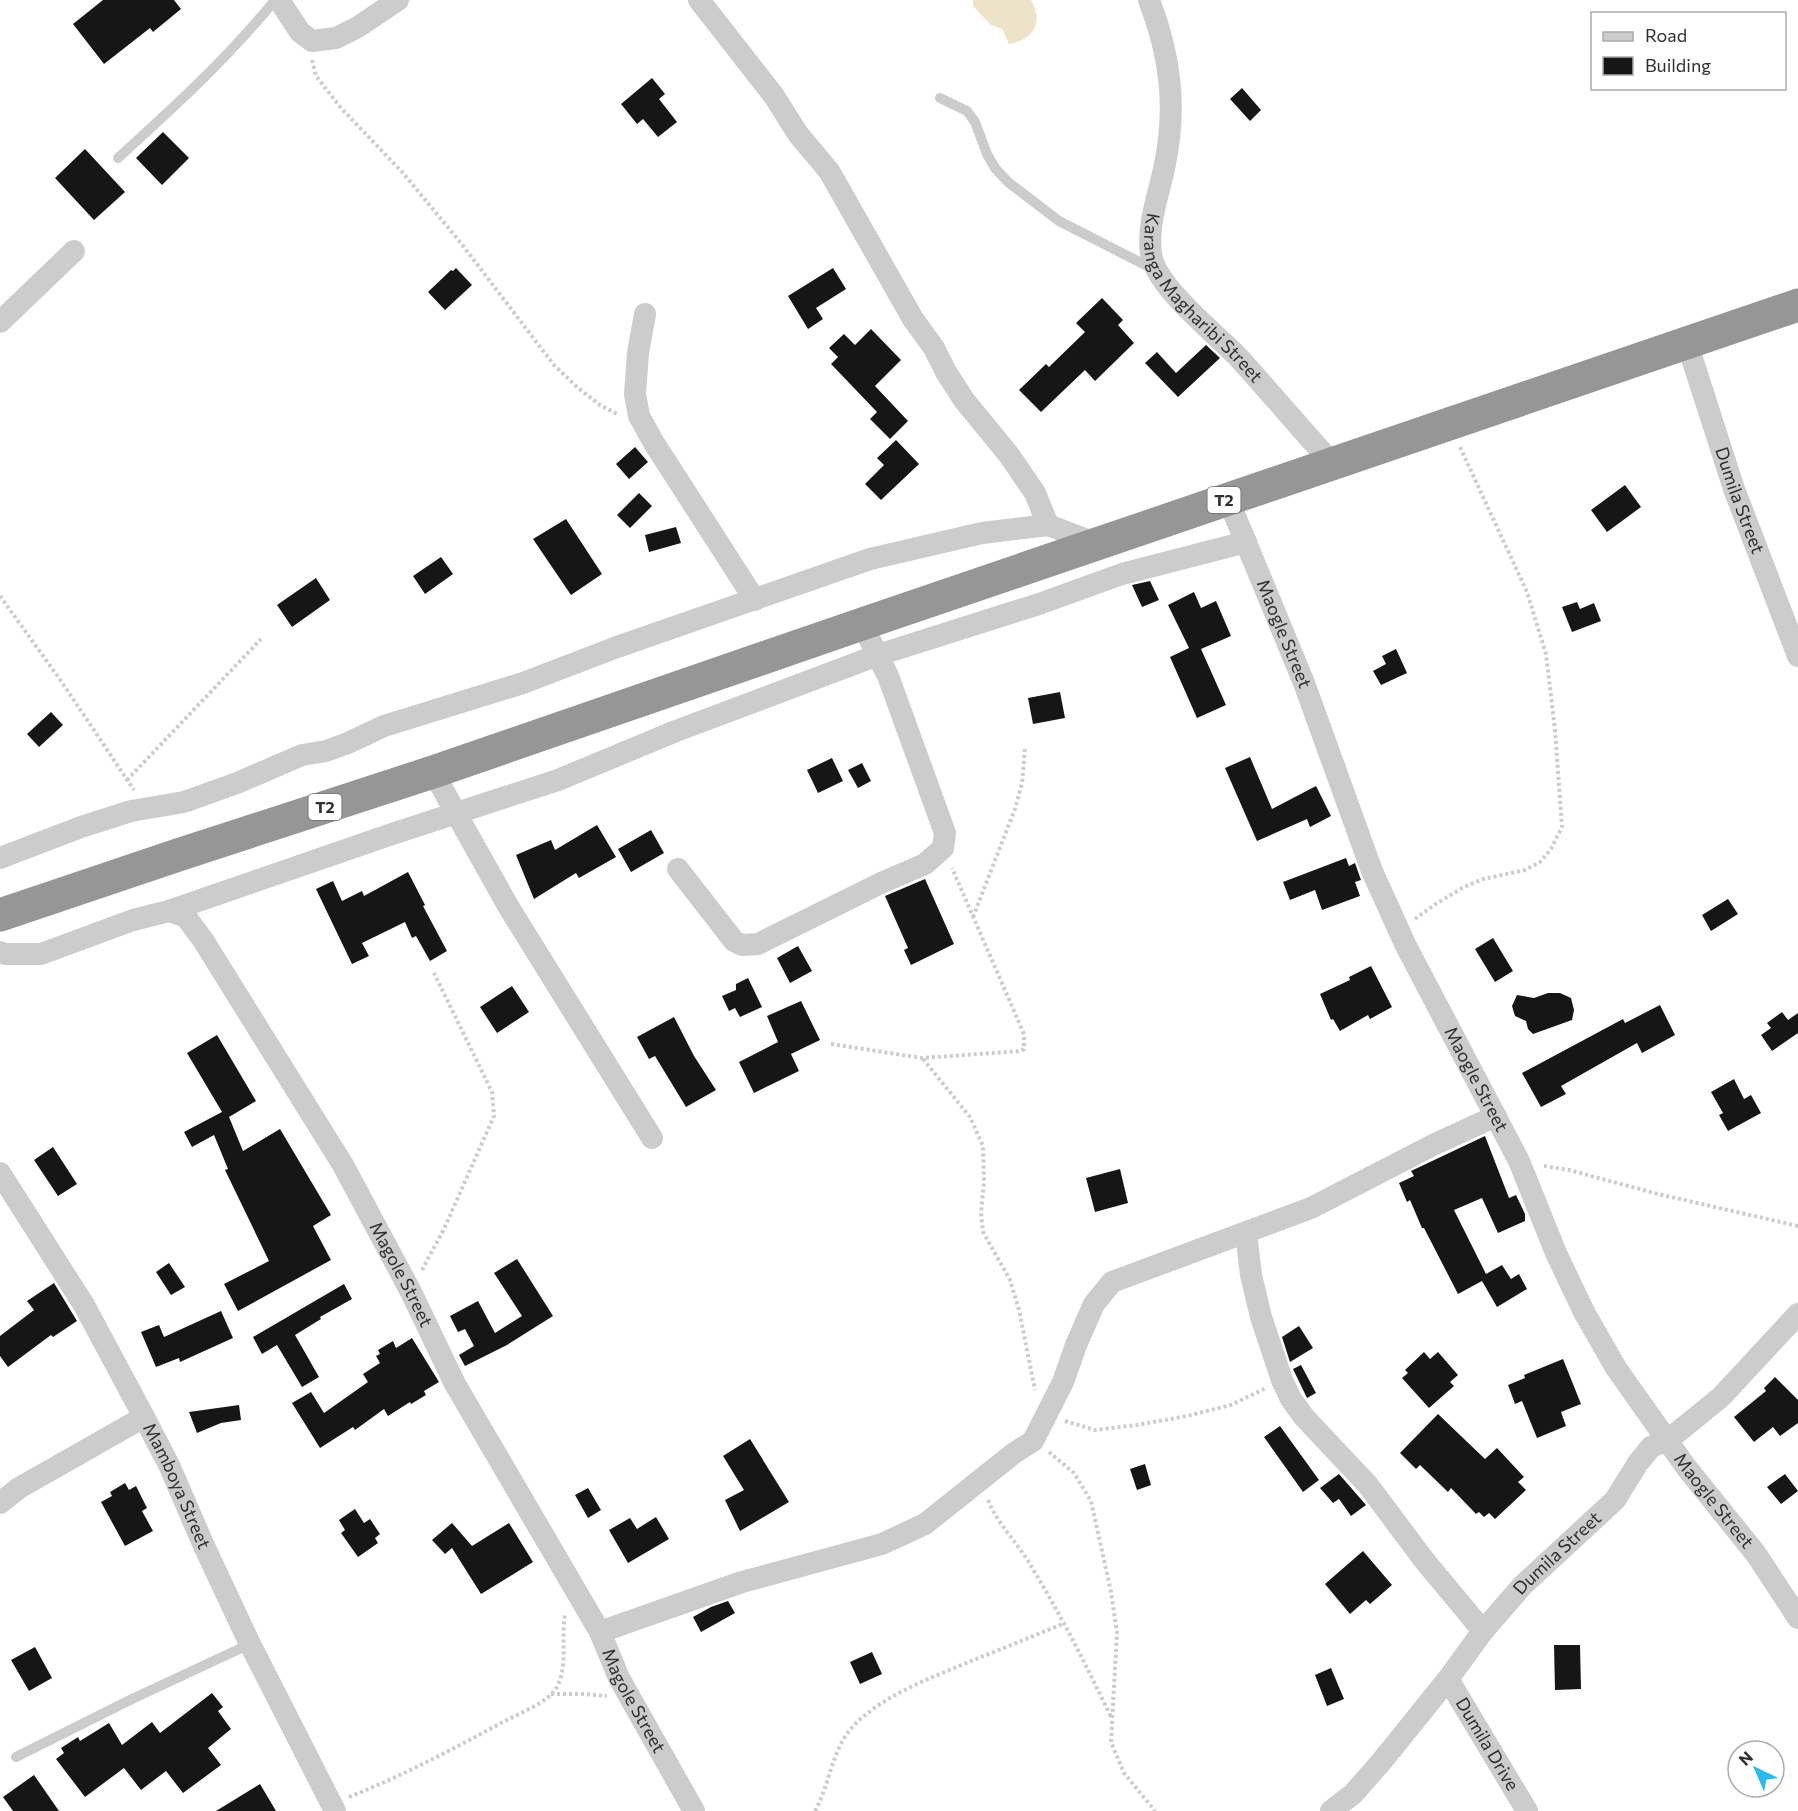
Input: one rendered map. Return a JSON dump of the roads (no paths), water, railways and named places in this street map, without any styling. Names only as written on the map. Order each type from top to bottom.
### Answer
[{"type":"highway","name":"T2","points":[[0,915],[433,772],[1798,305]]},
{"type":"street","points":[[277,0],[300,32],[312,41],[336,38],[358,27],[398,0]]},
{"type":"street","points":[[699,0],[774,96],[798,134],[829,171],[913,319],[934,348],[964,400],[1009,455],[1035,494],[1048,525]]},
{"type":"street","name":"Karanga Magharibi Street","points":[[1149,0],[1160,27],[1171,81],[1165,168],[1152,215],[1151,255],[1157,272],[1237,356],[1332,464]]},
{"type":"street","points":[[0,322],[74,251]]},
{"type":"street","points":[[645,314],[638,353],[635,394],[639,416],[755,600]]},
{"type":"street","name":"Dumila Street","points":[[1687,343],[1734,489],[1798,656]]},
{"type":"street","name":"Maogle Street","points":[[1228,499],[1304,683],[1372,872],[1406,946],[1519,1161],[1556,1253],[1584,1312],[1616,1368],[1686,1467],[1756,1554],[1798,1618]]},
{"type":"street","points":[[0,858],[131,810],[184,802],[237,783],[302,755],[326,751],[384,726],[523,683],[617,647],[870,559],[982,533],[1048,525],[1098,544]]},
{"type":"street","points":[[0,952],[41,954],[132,920],[170,911],[558,780],[676,731],[878,656],[1039,604],[1122,574],[1246,542]]},
{"type":"street","points":[[678,869],[734,941],[742,945],[758,944],[881,883],[925,864],[943,848],[945,833],[935,804],[888,676],[862,624]]},
{"type":"street","points":[[433,772],[508,906],[652,1138]]},
{"type":"street","name":"Magole Street","points":[[170,911],[186,917],[203,940],[343,1165],[411,1292],[454,1384],[600,1632],[630,1699],[694,1811]]},
{"type":"street","points":[[600,1632],[742,1582],[882,1544],[925,1524],[1014,1453],[1041,1425],[1094,1304],[1112,1282],[1311,1208],[1423,1149],[1496,1116]]},
{"type":"street","name":"Mamboya Street","points":[[0,1173],[84,1305],[144,1416],[169,1465],[250,1644],[333,1807]]},
{"type":"street","points":[[1246,1233],[1251,1275],[1261,1317],[1282,1380],[1291,1399],[1304,1417],[1368,1485],[1424,1560],[1483,1631]]},
{"type":"street","name":"Dumila Street","points":[[1331,1811],[1353,1794],[1448,1679],[1483,1631],[1522,1586],[1615,1500],[1638,1463],[1651,1448],[1668,1440],[1721,1397],[1798,1314]]},
{"type":"street","points":[[0,1503],[19,1488],[144,1416]]},
{"type":"street","name":"Dumila Drive","points":[[1448,1679],[1527,1811]]},
{"type":"lane","points":[[118,158],[206,77],[277,0]]},
{"type":"lane","points":[[939,98],[967,111],[975,122],[995,168],[1015,188],[1059,221],[1157,272]]},
{"type":"lane","points":[[16,1757],[250,1644]]}]
